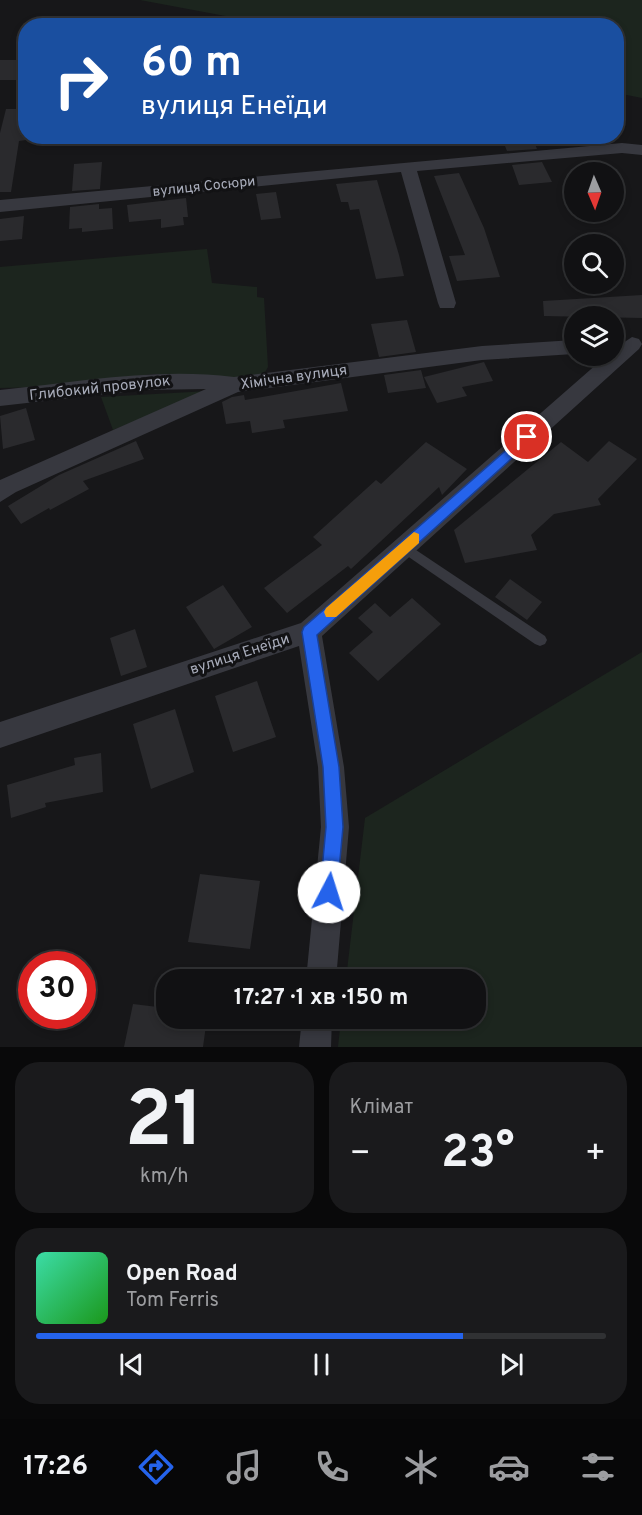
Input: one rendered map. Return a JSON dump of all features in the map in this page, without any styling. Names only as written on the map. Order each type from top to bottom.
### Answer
[{"type":"street","name":"вулиця Сосюри","points":[[0,206],[525,155],[622,148],[642,150]]},
{"type":"street","points":[[408,167],[447,303]]},
{"type":"street","name":"вулиця Енеїди","points":[[0,735],[309,632],[629,344]]},
{"type":"street","name":"Хімічна вулиця","points":[[0,493],[8,486],[235,385],[482,353],[564,348]]},
{"type":"street","name":"Глибокий провулок","points":[[0,398],[143,382],[199,381],[235,385]]},
{"type":"street","points":[[309,632],[331,767],[335,827],[322,969]]},
{"type":"street","points":[[315,1047],[316,1029]]},
{"type":"lane","points":[[404,547],[540,640]]},
{"type":"shaded area","points":[[140,0],[642,0],[642,98],[624,94],[624,18],[236,18]]},
{"type":"shaded area","points":[[207,249],[212,283],[257,287],[257,297],[264,298],[268,367],[264,374],[228,379],[153,374],[44,387],[0,388],[0,267]]},
{"type":"shaded area","points":[[209,391],[113,430],[101,397]]},
{"type":"shaded area","points":[[642,652],[642,1047],[338,1047],[340,1029],[486,1029],[486,969],[347,969],[365,818]]},
{"type":"building","points":[[0,60],[18,60],[16,80],[0,80]]},
{"type":"building","points":[[6,109],[18,109],[19,144],[11,192],[0,192],[0,133]]},
{"type":"building","points":[[504,144],[535,144],[537,149],[507,151]]},
{"type":"building","points":[[102,162],[100,189],[72,191],[74,164]]},
{"type":"building","points":[[542,162],[552,182],[519,185],[512,165]]},
{"type":"building","points":[[459,173],[484,228],[500,277],[457,281],[449,256],[465,255],[434,176]]},
{"type":"building","points":[[377,180],[404,276],[376,279],[359,209],[350,210],[348,202],[341,202],[336,184]]},
{"type":"building","points":[[276,192],[281,218],[261,220],[256,194]]},
{"type":"building","points":[[186,198],[188,217],[183,217],[184,225],[161,228],[161,219],[129,222],[127,205]]},
{"type":"building","points":[[99,204],[99,209],[112,208],[113,229],[82,232],[82,228],[69,229],[70,207]]},
{"type":"building","points":[[24,216],[22,239],[0,241],[0,219]]},
{"type":"building","points":[[642,295],[642,318],[624,318],[624,306],[564,306],[564,316],[544,316],[543,301]]},
{"type":"building","points":[[407,320],[416,352],[379,357],[371,324]]},
{"type":"building","points":[[484,362],[493,381],[462,387],[467,396],[437,403],[424,377]]},
{"type":"building","points":[[421,370],[426,388],[388,393],[384,375]]},
{"type":"building","points":[[341,383],[348,411],[283,420],[285,428],[252,433],[250,421],[226,424],[222,402],[232,397],[244,395],[245,400]]},
{"type":"building","points":[[26,408],[35,440],[3,449],[0,416]]},
{"type":"building","points":[[136,441],[144,459],[83,481],[89,489],[50,510],[49,508],[21,524],[8,506],[59,475]]},
{"type":"building","points":[[609,441],[637,459],[598,499],[601,505],[554,514],[531,535],[537,550],[465,563],[454,530],[561,442],[588,462]]},
{"type":"building","points":[[426,442],[467,469],[442,495],[439,487],[351,569],[348,566],[287,613],[264,588],[322,545],[313,537],[376,480],[381,484]]},
{"type":"building","points":[[510,579],[542,602],[527,620],[495,597]]},
{"type":"building","points":[[223,585],[252,627],[214,649],[186,607]]},
{"type":"building","points":[[412,598],[441,624],[378,681],[349,653],[373,632],[358,618],[375,603],[390,617]]},
{"type":"building","points":[[135,629],[147,667],[121,676],[110,638]]},
{"type":"building","points":[[257,681],[276,737],[233,752],[215,696]]},
{"type":"building","points":[[175,709],[194,772],[151,789],[133,724]]},
{"type":"building","points":[[101,753],[103,792],[45,803],[46,807],[11,818],[7,785],[75,765],[74,758]]},
{"type":"building","points":[[200,874],[260,881],[250,949],[188,942]]},
{"type":"building","points":[[133,1004],[156,1007],[156,1029],[205,1029],[203,1047],[124,1047]]},
{"type":"slow traffic","points":[[331,612],[414,538]]},
{"type":"route","points":[[329,892],[335,827],[331,767],[309,632],[527,437]]}]
